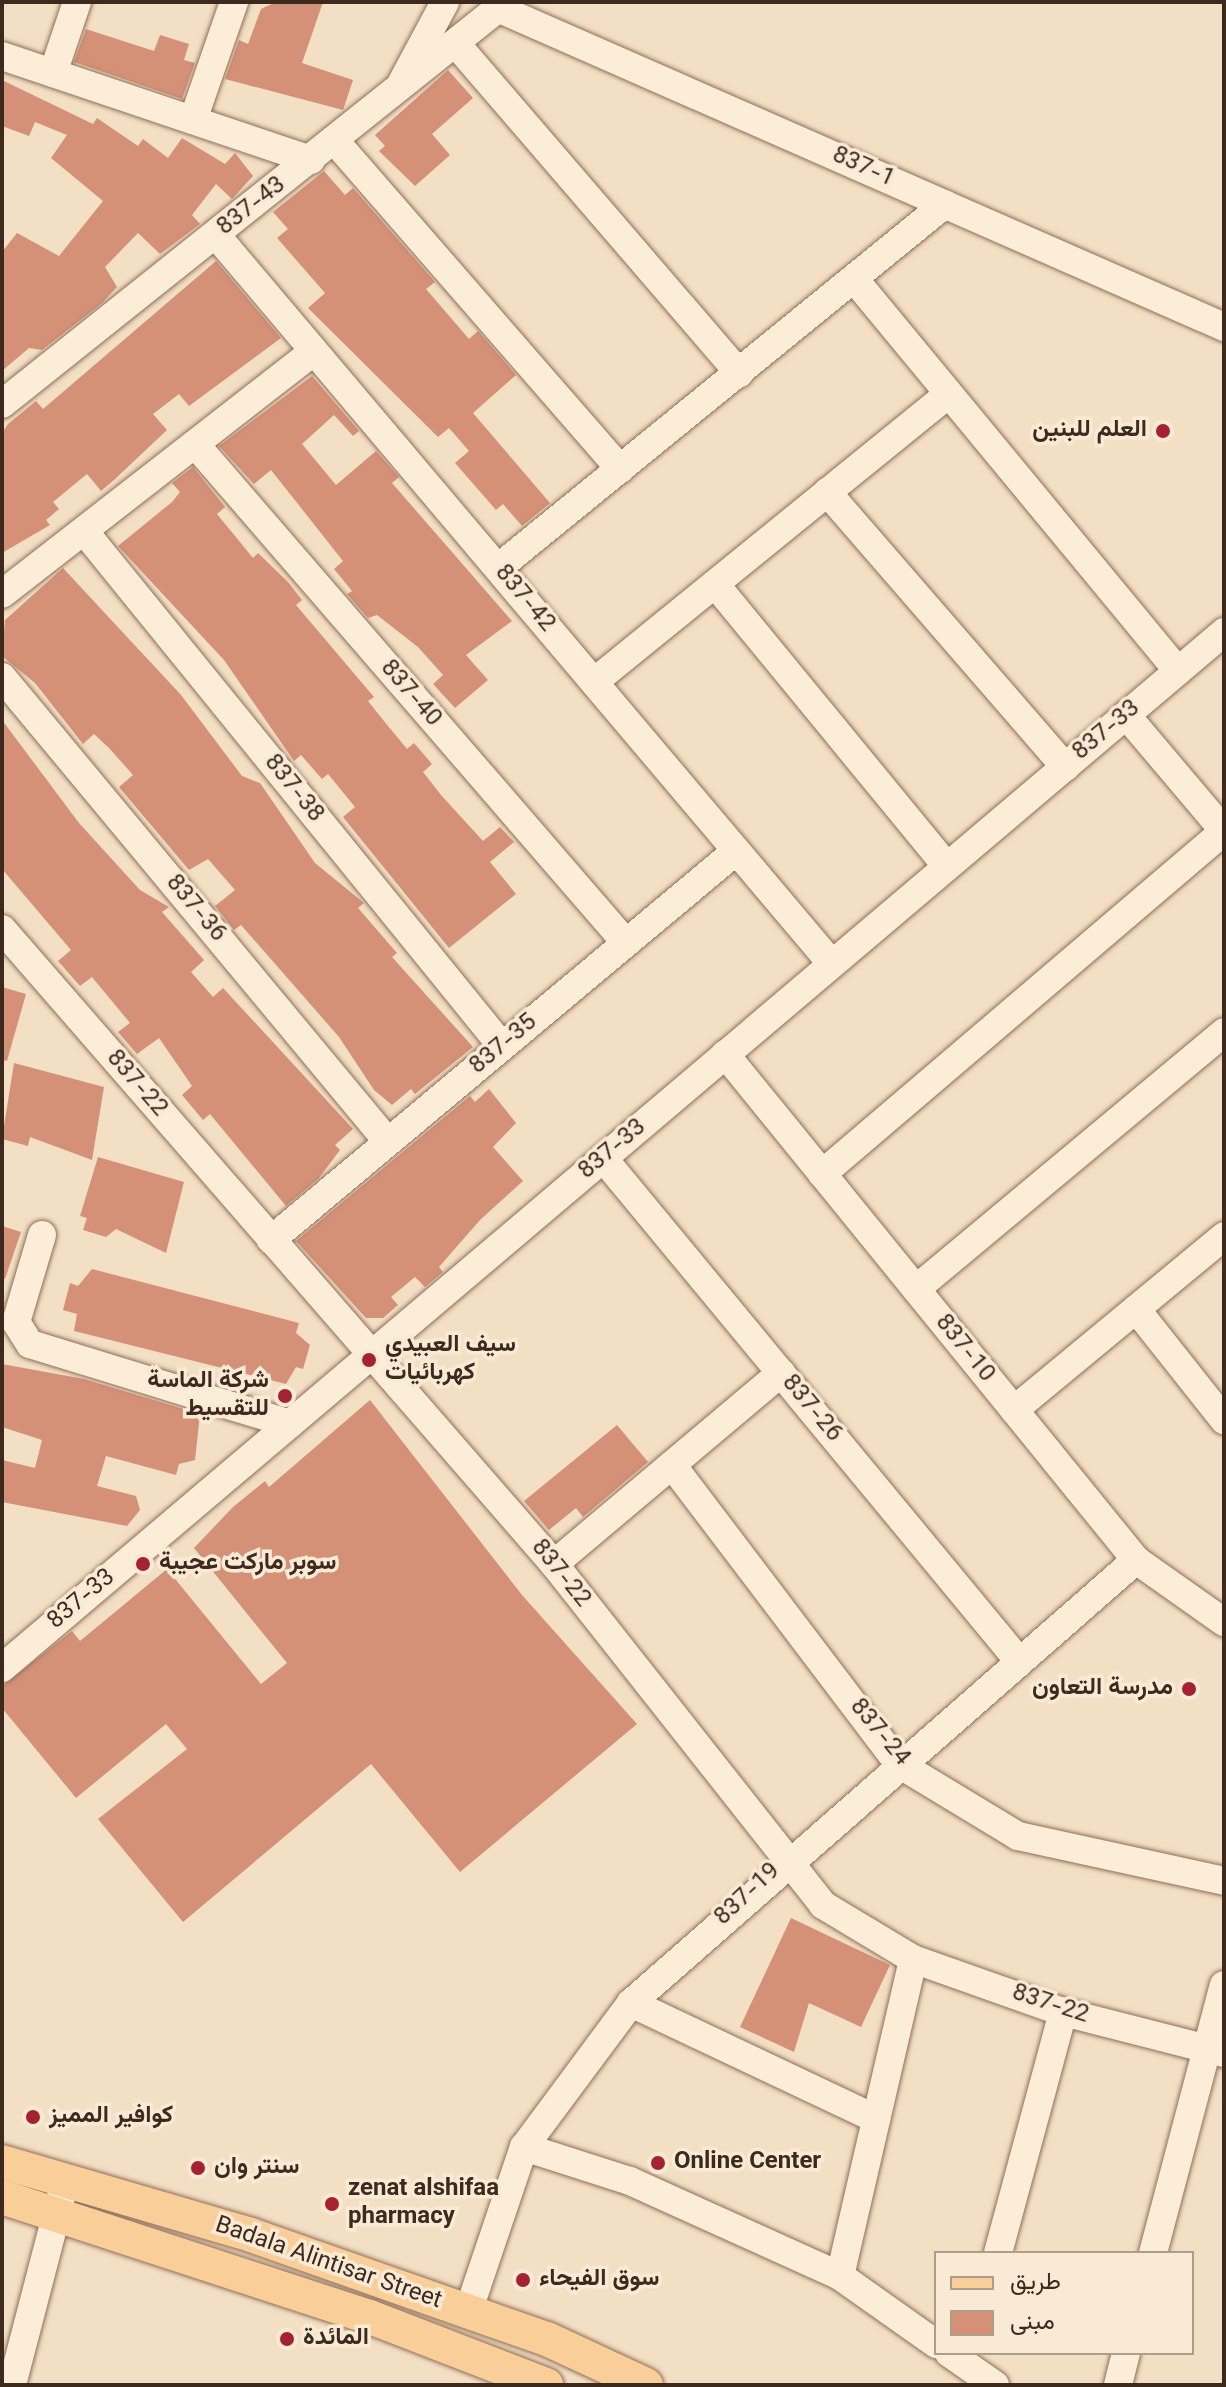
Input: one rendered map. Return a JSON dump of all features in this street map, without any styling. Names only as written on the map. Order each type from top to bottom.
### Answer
[{"type":"main road","name":"Badala Alintisar Street","points":[[2,2162],[62,2197],[546,2385]]},
{"type":"main road","name":"Badala Alintisar Street","points":[[2,2197],[62,2197],[251,2235],[468,2312],[646,2385]]},
{"type":"street","points":[[53,73],[77,2]]},
{"type":"street","points":[[193,120],[234,2]]},
{"type":"street","points":[[396,93],[445,2]]},
{"type":"street","name":"837-43","points":[[2,404],[504,6]]},
{"type":"street","name":"837-1","points":[[504,6],[1224,327]]},
{"type":"street","points":[[457,45],[739,373]]},
{"type":"street","points":[[2,56],[311,160]]},
{"type":"street","points":[[335,141],[620,469]]},
{"type":"street","points":[[498,568],[945,204]]},
{"type":"street","name":"837-42","points":[[216,235],[832,964]]},
{"type":"street","points":[[855,280],[1178,671]]},
{"type":"street","points":[[2,594],[314,351]]},
{"type":"street","points":[[594,682],[949,394]]},
{"type":"street","name":"837-40","points":[[195,444],[626,943]]},
{"type":"street","points":[[827,492],[1065,767]]},
{"type":"street","name":"837-38","points":[[84,531],[502,1046]]},
{"type":"street","points":[[715,584],[947,866]]},
{"type":"street","name":"837-33","points":[[2,1668],[1224,632]]},
{"type":"street","name":"837-36","points":[[2,677],[388,1142]]},
{"type":"street","points":[[822,1174],[1224,831],[1126,715]]},
{"type":"street","name":"837-35","points":[[271,1240],[736,851]]},
{"type":"street","name":"837-22","points":[[2,929],[554,1564],[823,1905],[913,1959],[1063,2012],[1215,2051]]},
{"type":"street","points":[[916,1289],[1224,1032]]},
{"type":"street","name":"837-10","points":[[725,1054],[1136,1560],[1224,1622]]},
{"type":"street","name":"837-26","points":[[603,1158],[1019,1661]]},
{"type":"street","points":[[42,1235],[9,1319],[30,1344],[290,1424]]},
{"type":"street","points":[[1014,1410],[1224,1236]]},
{"type":"street","points":[[1136,1309],[1224,1420]]},
{"type":"street","points":[[554,1564],[781,1373]]},
{"type":"street","name":"837-24","points":[[672,1465],[899,1764],[1018,1836],[1224,1881]]},
{"type":"street","name":"837-19","points":[[468,2312],[524,2147],[631,2003],[787,1859],[1136,1560]]},
{"type":"street","points":[[840,2276],[913,1959]]},
{"type":"street","points":[[1154,2251],[1215,2051],[1224,1985]]},
{"type":"street","points":[[631,2003],[876,2119]]},
{"type":"street","points":[[999,2251],[1063,2012]]},
{"type":"street","points":[[524,2147],[630,2181],[840,2276],[934,2343]]},
{"type":"street","points":[[12,2385],[62,2197]]},
{"type":"street","points":[[1118,2385],[1126,2355]]},
{"type":"street","points":[[963,2357],[995,2385]]},
{"type":"building","points":[[276,2],[323,2],[302,63],[353,80],[343,110],[225,79],[239,40],[248,44],[261,9]]},
{"type":"building","points":[[86,29],[154,51],[160,35],[189,44],[184,60],[195,63],[182,99],[74,62]]},
{"type":"building","points":[[448,70],[473,98],[432,134],[450,155],[415,186],[379,151],[385,146],[375,135]]},
{"type":"building","points":[[2,80],[93,124],[97,118],[138,146],[143,139],[168,158],[182,138],[225,164],[235,153],[253,176],[232,199],[216,184],[192,215],[200,224],[160,254],[138,233],[105,267],[117,287],[102,303],[42,350],[29,348],[2,371],[2,252],[17,233],[59,256],[103,201],[51,158],[67,135],[35,122],[29,136],[2,126]]},
{"type":"building","points":[[324,171],[345,195],[353,188],[435,282],[426,289],[469,339],[478,331],[516,375],[473,413],[550,503],[522,526],[503,504],[496,510],[455,463],[469,451],[449,428],[438,437],[308,308],[325,293],[277,238],[288,229],[273,212]]},
{"type":"building","points":[[216,261],[281,338],[189,406],[179,394],[153,414],[167,430],[115,479],[101,491],[87,474],[53,502],[59,509],[46,520],[50,525],[2,553],[2,433],[8,424],[36,401],[43,409]]},
{"type":"building","points":[[312,376],[359,431],[353,436],[334,415],[302,444],[336,485],[376,451],[399,477],[392,483],[512,621],[466,655],[488,680],[455,708],[433,684],[443,675],[418,647],[377,615],[368,618],[347,594],[352,591],[334,569],[343,561],[271,470],[254,484],[219,446]]},
{"type":"building","points":[[193,467],[225,507],[217,514],[253,558],[258,553],[288,582],[302,600],[296,605],[374,697],[368,701],[379,715],[407,749],[414,743],[432,764],[423,772],[441,795],[483,841],[500,827],[514,842],[490,862],[516,894],[449,948],[343,817],[355,807],[328,774],[322,779],[301,755],[294,761],[224,660],[118,546],[172,502],[180,492],[172,483]]},
{"type":"building","points":[[63,568],[181,695],[242,776],[260,783],[315,863],[364,903],[358,908],[397,953],[392,957],[473,1047],[415,1094],[411,1089],[392,1105],[374,1090],[339,1037],[241,925],[234,930],[215,906],[235,890],[208,859],[189,870],[119,787],[133,775],[94,734],[83,744],[35,683],[2,656],[5,620]]},
{"type":"building","points":[[2,720],[79,823],[140,890],[169,907],[162,912],[204,960],[191,972],[213,997],[223,988],[353,1129],[335,1145],[340,1150],[319,1178],[286,1206],[210,1114],[203,1120],[182,1095],[192,1086],[159,1038],[137,1054],[118,1032],[130,1023],[92,977],[80,986],[58,961],[71,950],[2,869]]},
{"type":"building","points":[[2,987],[26,994],[7,1061],[2,1060]]},
{"type":"building","points":[[14,1063],[104,1087],[92,1160],[30,1137],[28,1146],[2,1139]]},
{"type":"building","points":[[489,1089],[516,1123],[493,1147],[523,1181],[480,1220],[439,1267],[443,1272],[425,1287],[415,1277],[391,1297],[398,1305],[383,1318],[366,1318],[296,1241],[470,1096],[475,1102]]},
{"type":"building","points":[[98,1157],[184,1182],[166,1253],[116,1229],[106,1237],[83,1230],[87,1218],[80,1216]]},
{"type":"building","points":[[2,1226],[21,1232],[5,1279],[2,1278]]},
{"type":"building","points":[[92,1269],[299,1323],[296,1333],[310,1345],[303,1369],[296,1367],[286,1384],[74,1331],[77,1314],[63,1310],[70,1283],[78,1286]]},
{"type":"building","points":[[2,1364],[84,1379],[200,1414],[195,1460],[179,1464],[176,1475],[106,1456],[97,1486],[136,1496],[140,1510],[127,1526],[2,1502],[2,1460],[35,1468],[42,1440],[2,1427]]},
{"type":"building","points":[[370,1400],[522,1595],[637,1724],[460,1872],[371,1764],[183,1922],[98,1819],[187,1749],[166,1724],[76,1798],[2,1708],[2,1686],[72,1631],[80,1641],[167,1569],[261,1684],[287,1663],[194,1548],[233,1507],[265,1481],[269,1487]]},
{"type":"building","points":[[617,1425],[648,1462],[583,1517],[576,1508],[549,1530],[524,1501]]},
{"type":"building","points":[[791,1918],[890,1965],[861,2027],[809,2003],[794,2052],[740,2027]]},
{"type":"place","name":"العلم للبنين","points":[[1163,431]]},
{"type":"place","name":"سيف العبيدي كهربائيات","points":[[369,1360]]},
{"type":"place","name":"شركة الماسة للتقسيط","points":[[285,1396]]},
{"type":"place","name":"سوبر ماركت عجيبة","points":[[143,1564]]},
{"type":"place","name":"مدرسة التعاون","points":[[1189,1689]]},
{"type":"place","name":"كوافير المميز","points":[[33,2117]]},
{"type":"place","name":"Online Center","points":[[658,2163]]},
{"type":"place","name":"سنتر وان","points":[[198,2168]]},
{"type":"place","name":"zenat alshifaa pharmacy","points":[[332,2204]]},
{"type":"place","name":"سوق الفيحاء","points":[[523,2280]]},
{"type":"place","name":"المائدة","points":[[287,2339]]}]
